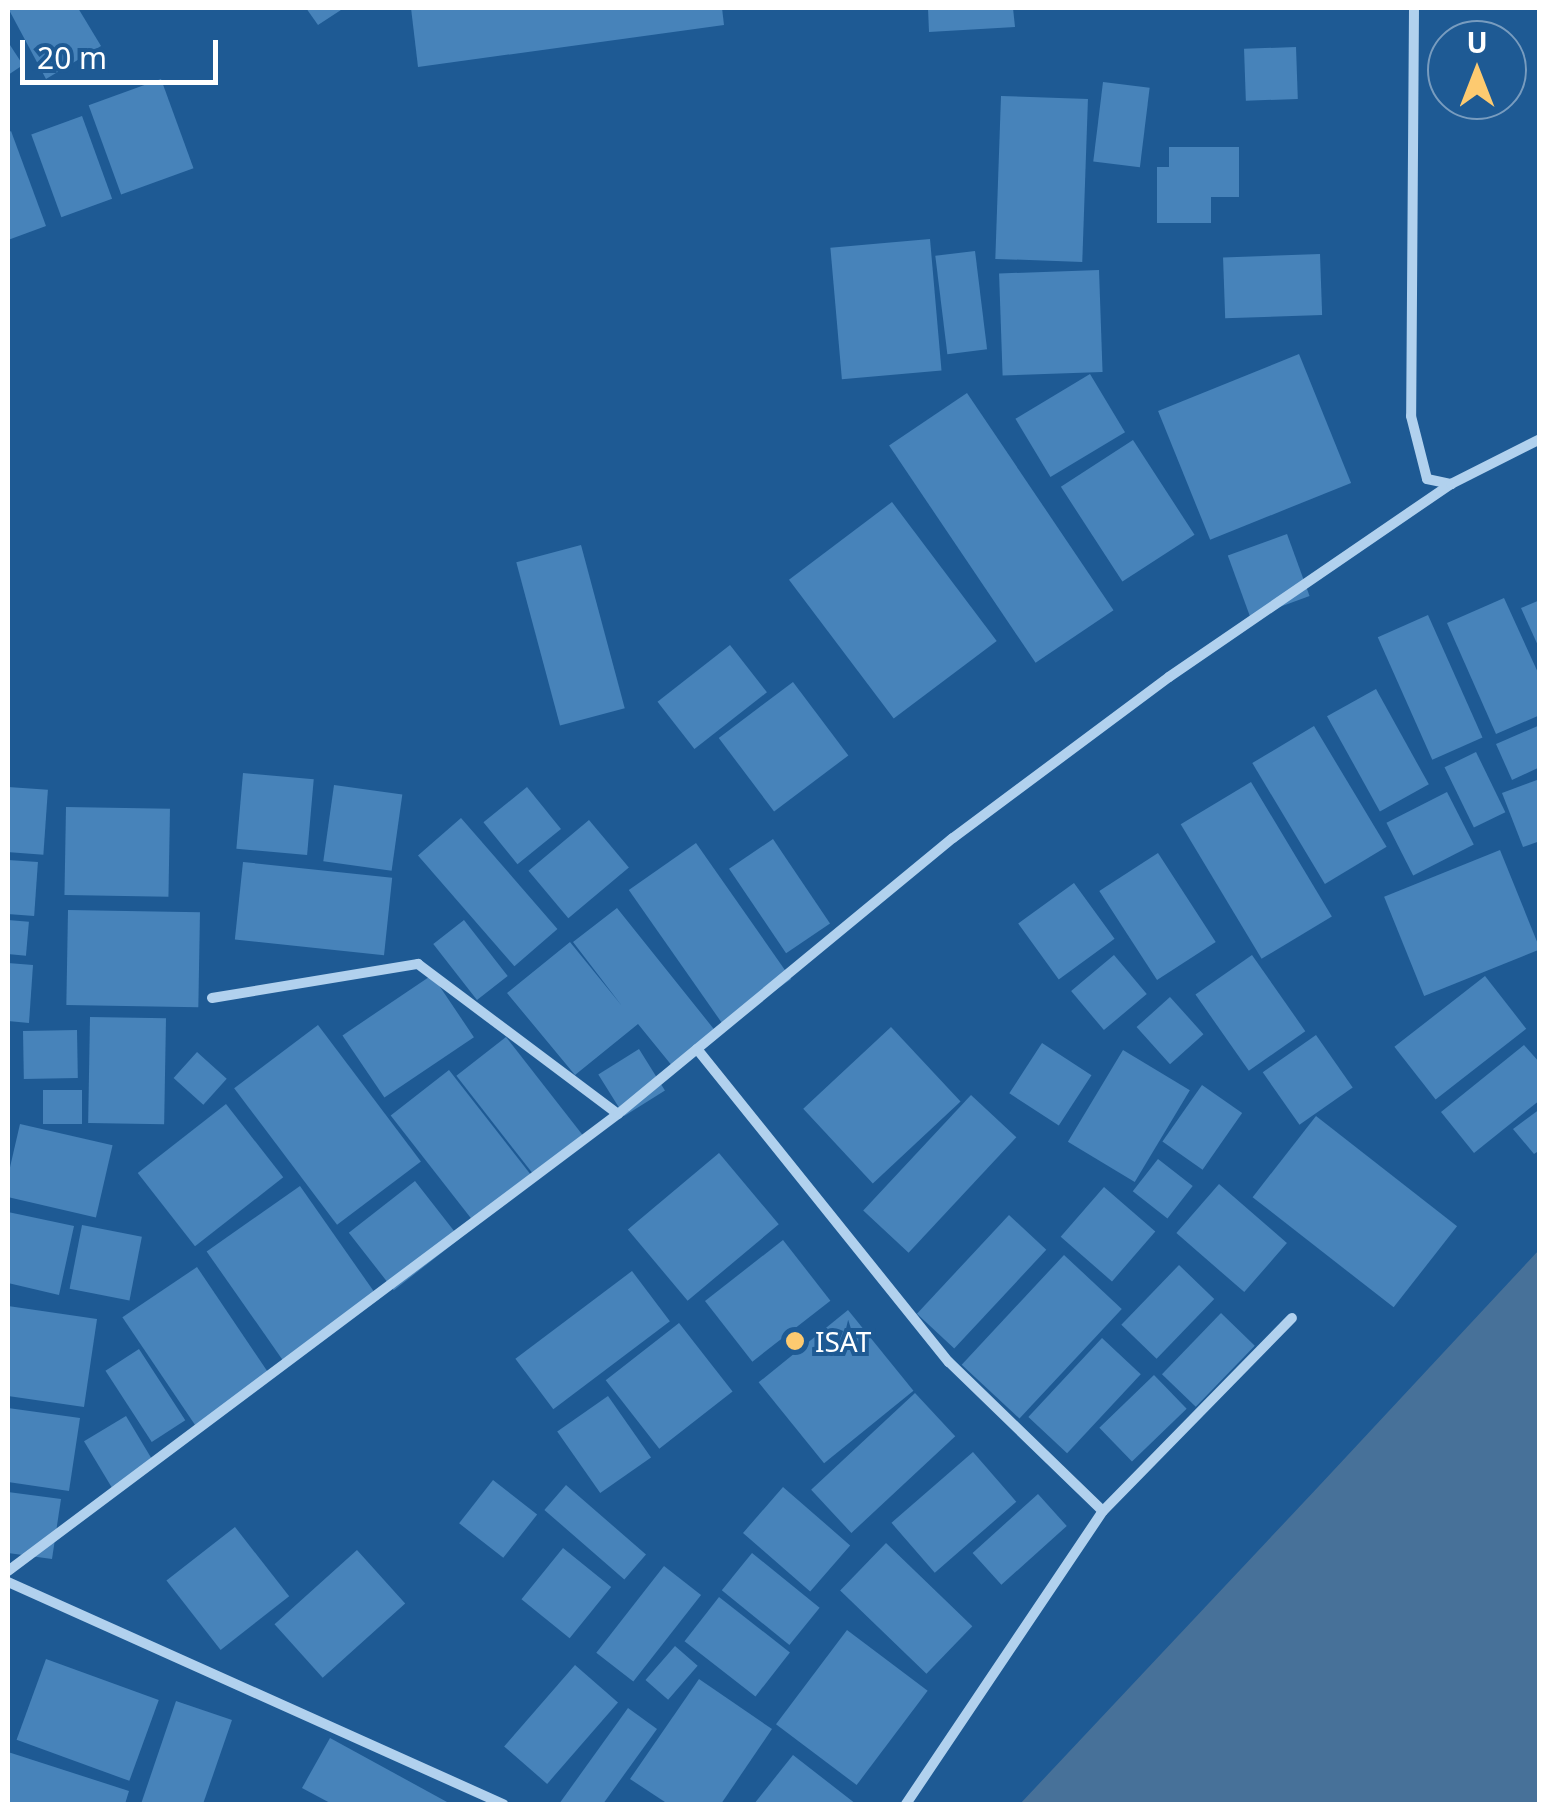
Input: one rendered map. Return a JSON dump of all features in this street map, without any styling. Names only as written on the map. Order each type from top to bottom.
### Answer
[{"type":"street","points":[[1414,8],[1411,416],[1426,478],[1451,484]]},
{"type":"street","points":[[8,1571],[618,1114],[1052,764],[1451,484],[1540,439]]},
{"type":"street","points":[[212,998],[418,964],[618,1114]]},
{"type":"street","points":[[697,1049],[949,1362],[1103,1512]]},
{"type":"street","points":[[906,1804],[1103,1512],[1292,1318]]},
{"type":"street","points":[[8,1582],[503,1804]]},
{"type":"water","points":[[1539,1250],[1539,1804],[1020,1804],[1319,1486]]},
{"type":"building","points":[[8,8],[78,8],[101,46],[46,79]]},
{"type":"building","points":[[306,8],[344,8],[318,25]]},
{"type":"building","points":[[411,8],[722,8],[724,25],[418,67]]},
{"type":"building","points":[[928,8],[1013,8],[1015,27],[929,32]]},
{"type":"building","points":[[8,42],[23,65],[8,75]]},
{"type":"building","points":[[1296,47],[1298,99],[1246,101],[1244,49]]},
{"type":"building","points":[[161,79],[193,168],[121,195],[89,105]]},
{"type":"building","points":[[1103,82],[1150,88],[1140,167],[1093,161]]},
{"type":"building","points":[[1001,96],[1088,99],[1082,262],[995,259]]},
{"type":"building","points":[[82,116],[112,199],[61,217],[31,134]]},
{"type":"building","points":[[11,131],[46,226],[8,240],[8,133]]},
{"type":"building","points":[[1169,147],[1239,147],[1239,197],[1211,197],[1211,223],[1157,223],[1157,167],[1169,167]]},
{"type":"building","points":[[930,239],[942,370],[842,379],[830,248]]},
{"type":"building","points":[[975,251],[987,349],[947,354],[935,256]]},
{"type":"building","points":[[1320,254],[1322,315],[1225,318],[1223,257]]},
{"type":"building","points":[[1099,270],[1103,372],[1003,375],[999,273]]},
{"type":"building","points":[[1299,354],[1351,483],[1210,540],[1158,411]]},
{"type":"building","points":[[1090,374],[1125,432],[1050,477],[1015,419]]},
{"type":"building","points":[[967,393],[1114,610],[1036,663],[889,446]]},
{"type":"building","points":[[1133,440],[1195,535],[1122,582],[1061,487]]},
{"type":"building","points":[[892,502],[997,641],[894,719],[789,580]]},
{"type":"building","points":[[1287,534],[1310,596],[1250,618],[1228,556]]},
{"type":"building","points":[[581,545],[625,708],[560,726],[516,562]]},
{"type":"building","points":[[1504,598],[1540,677],[1540,715],[1496,734],[1447,623]]},
{"type":"building","points":[[1540,600],[1540,650],[1521,608]]},
{"type":"building","points":[[1428,615],[1483,737],[1432,760],[1378,637]]},
{"type":"building","points":[[730,645],[767,692],[694,749],[658,702]]},
{"type":"building","points":[[793,682],[848,755],[774,811],[719,738]]},
{"type":"building","points":[[1376,689],[1429,784],[1380,811],[1327,716]]},
{"type":"building","points":[[1540,725],[1540,767],[1512,780],[1496,744]]},
{"type":"building","points":[[1314,726],[1387,847],[1325,884],[1252,763]]},
{"type":"building","points":[[1476,752],[1505,812],[1474,828],[1445,767]]},
{"type":"building","points":[[243,773],[314,779],[307,855],[236,849]]},
{"type":"building","points":[[1537,780],[1540,841],[1523,847],[1502,793]]},
{"type":"building","points":[[1251,782],[1332,917],[1262,959],[1181,824]]},
{"type":"building","points":[[334,785],[402,795],[392,871],[323,861]]},
{"type":"building","points":[[8,787],[48,790],[43,855],[8,852]]},
{"type":"building","points":[[527,787],[561,829],[517,864],[483,822]]},
{"type":"building","points":[[1447,792],[1474,845],[1413,875],[1386,823]]},
{"type":"building","points":[[66,807],[170,809],[168,897],[64,895]]},
{"type":"building","points":[[461,818],[557,929],[514,966],[418,855]]},
{"type":"building","points":[[589,820],[629,867],[568,918],[528,871]]},
{"type":"building","points":[[773,839],[830,924],[786,953],[729,869]]},
{"type":"building","points":[[696,843],[791,979],[724,1026],[629,890]]},
{"type":"building","points":[[1500,850],[1540,949],[1424,996],[1384,897]]},
{"type":"building","points":[[1158,853],[1216,942],[1157,980],[1099,891]]},
{"type":"building","points":[[8,860],[38,862],[34,916],[8,914]]},
{"type":"building","points":[[243,862],[392,878],[384,955],[235,940]]},
{"type":"building","points":[[1074,883],[1115,939],[1059,979],[1018,924]]},
{"type":"building","points":[[617,908],[717,1033],[673,1067],[638,1024],[575,1075],[507,993],[570,942],[622,1006],[573,942]]},
{"type":"building","points":[[68,910],[200,912],[198,1007],[66,1005]]},
{"type":"building","points":[[8,920],[29,922],[26,956],[8,954]]},
{"type":"building","points":[[464,920],[508,976],[477,1000],[433,944]]},
{"type":"building","points":[[1114,955],[1147,994],[1104,1030],[1071,991]]},
{"type":"building","points":[[1252,955],[1305,1031],[1249,1071],[1195,995]]},
{"type":"building","points":[[8,963],[33,965],[29,1023],[8,1021]]},
{"type":"building","points":[[432,975],[474,1037],[384,1098],[342,1035]]},
{"type":"building","points":[[1485,976],[1526,1029],[1436,1100],[1394,1047]]},
{"type":"building","points":[[1170,997],[1203,1034],[1170,1064],[1137,1027]]},
{"type":"building","points":[[90,1017],[166,1018],[164,1124],[88,1123]]},
{"type":"building","points":[[318,1025],[421,1162],[337,1225],[234,1088]]},
{"type":"building","points":[[891,1027],[961,1102],[873,1183],[803,1109]]},
{"type":"building","points":[[77,1030],[78,1078],[24,1079],[23,1031]]},
{"type":"building","points":[[1316,1035],[1353,1087],[1299,1125],[1263,1072]]},
{"type":"building","points":[[506,1037],[583,1136],[533,1174],[456,1076]]},
{"type":"building","points":[[1042,1043],[1091,1075],[1059,1125],[1009,1093]]},
{"type":"building","points":[[1524,1045],[1540,1063],[1540,1100],[1474,1153],[1441,1112]]},
{"type":"building","points":[[639,1049],[665,1091],[624,1116],[598,1074]]},
{"type":"building","points":[[1123,1050],[1190,1090],[1135,1182],[1068,1142]]},
{"type":"building","points":[[197,1052],[227,1079],[203,1105],[174,1078]]},
{"type":"building","points":[[449,1070],[534,1179],[476,1224],[391,1116]]},
{"type":"building","points":[[1202,1085],[1242,1113],[1203,1170],[1162,1142]]},
{"type":"building","points":[[43,1090],[82,1090],[82,1124],[43,1124]]},
{"type":"building","points":[[971,1095],[1016,1137],[909,1253],[863,1211]]},
{"type":"building","points":[[226,1104],[283,1177],[195,1246],[138,1173]]},
{"type":"building","points":[[1540,1109],[1540,1150],[1534,1154],[1513,1129]]},
{"type":"building","points":[[1316,1116],[1457,1226],[1394,1307],[1253,1197]]},
{"type":"building","points":[[20,1124],[113,1145],[96,1217],[8,1197],[8,1176]]},
{"type":"building","points":[[719,1153],[779,1224],[688,1301],[628,1229]]},
{"type":"building","points":[[1158,1159],[1193,1186],[1167,1218],[1133,1191]]},
{"type":"building","points":[[415,1181],[460,1239],[394,1290],[349,1233]]},
{"type":"building","points":[[1219,1184],[1287,1243],[1244,1292],[1176,1233]]},
{"type":"building","points":[[300,1186],[379,1299],[286,1364],[207,1251]]},
{"type":"building","points":[[1104,1187],[1155,1232],[1112,1281],[1061,1237]]},
{"type":"building","points":[[8,1212],[74,1226],[59,1295],[8,1283]]},
{"type":"building","points":[[1009,1215],[1046,1250],[954,1349],[917,1314]]},
{"type":"building","points":[[82,1225],[142,1237],[129,1300],[70,1289]]},
{"type":"building","points":[[783,1240],[830,1301],[752,1362],[705,1301]]},
{"type":"building","points":[[1064,1255],[1122,1309],[1019,1419],[962,1365]]},
{"type":"building","points":[[1179,1265],[1214,1299],[1157,1359],[1121,1325]]},
{"type":"building","points":[[197,1267],[270,1375],[195,1425],[122,1317]]},
{"type":"building","points":[[632,1271],[670,1321],[553,1409],[515,1359]]},
{"type":"building","points":[[8,1306],[97,1319],[84,1407],[8,1396]]},
{"type":"building","points":[[848,1310],[913,1391],[824,1463],[759,1382]]},
{"type":"building","points":[[1221,1313],[1255,1346],[1196,1407],[1162,1374]]},
{"type":"building","points":[[679,1323],[733,1392],[659,1449],[606,1380]]},
{"type":"building","points":[[1102,1338],[1141,1374],[1067,1453],[1028,1417]]},
{"type":"building","points":[[139,1349],[185,1420],[152,1442],[105,1371]]},
{"type":"building","points":[[1154,1375],[1187,1409],[1132,1462],[1099,1428]]},
{"type":"building","points":[[915,1393],[955,1436],[851,1533],[811,1490]]},
{"type":"building","points":[[608,1396],[651,1457],[600,1493],[557,1432]]},
{"type":"building","points":[[8,1408],[80,1418],[69,1491],[8,1482]]},
{"type":"building","points":[[126,1416],[154,1462],[112,1488],[84,1441]]},
{"type":"building","points":[[973,1452],[1016,1502],[935,1573],[891,1523]]},
{"type":"building","points":[[493,1480],[537,1514],[503,1558],[459,1523]]},
{"type":"building","points":[[566,1485],[646,1555],[624,1579],[544,1510]]},
{"type":"building","points":[[783,1487],[850,1545],[810,1591],[743,1533]]},
{"type":"building","points":[[8,1492],[61,1499],[52,1559],[8,1553]]},
{"type":"building","points":[[1038,1494],[1067,1526],[1001,1585],[973,1553]]},
{"type":"building","points":[[235,1527],[289,1596],[221,1650],[166,1581]]},
{"type":"building","points":[[886,1543],[972,1626],[926,1674],[840,1590]]},
{"type":"building","points":[[563,1548],[611,1587],[570,1638],[521,1599]]},
{"type":"building","points":[[357,1550],[405,1604],[323,1678],[275,1624]]},
{"type":"building","points":[[752,1553],[820,1608],[789,1645],[722,1590]]},
{"type":"building","points":[[664,1566],[701,1595],[633,1682],[596,1653]]},
{"type":"building","points":[[719,1597],[790,1652],[755,1697],[685,1641]]},
{"type":"building","points":[[847,1630],[928,1691],[857,1785],[776,1724]]},
{"type":"building","points":[[675,1646],[698,1666],[668,1700],[645,1680]]},
{"type":"building","points":[[46,1659],[159,1700],[129,1781],[17,1740]]},
{"type":"building","points":[[575,1665],[618,1702],[547,1784],[504,1747]]},
{"type":"building","points":[[699,1679],[772,1729],[721,1804],[668,1804],[630,1779]]},
{"type":"building","points":[[176,1701],[232,1720],[203,1804],[141,1804]]},
{"type":"building","points":[[628,1708],[657,1729],[603,1804],[559,1804]]},
{"type":"building","points":[[330,1738],[447,1802],[332,1804],[302,1788]]},
{"type":"building","points":[[8,1752],[129,1791],[125,1804],[8,1804]]},
{"type":"building","points":[[793,1755],[856,1804],[754,1804]]},
{"type":"place","name":"ISAT","points":[[795,1341]]}]
